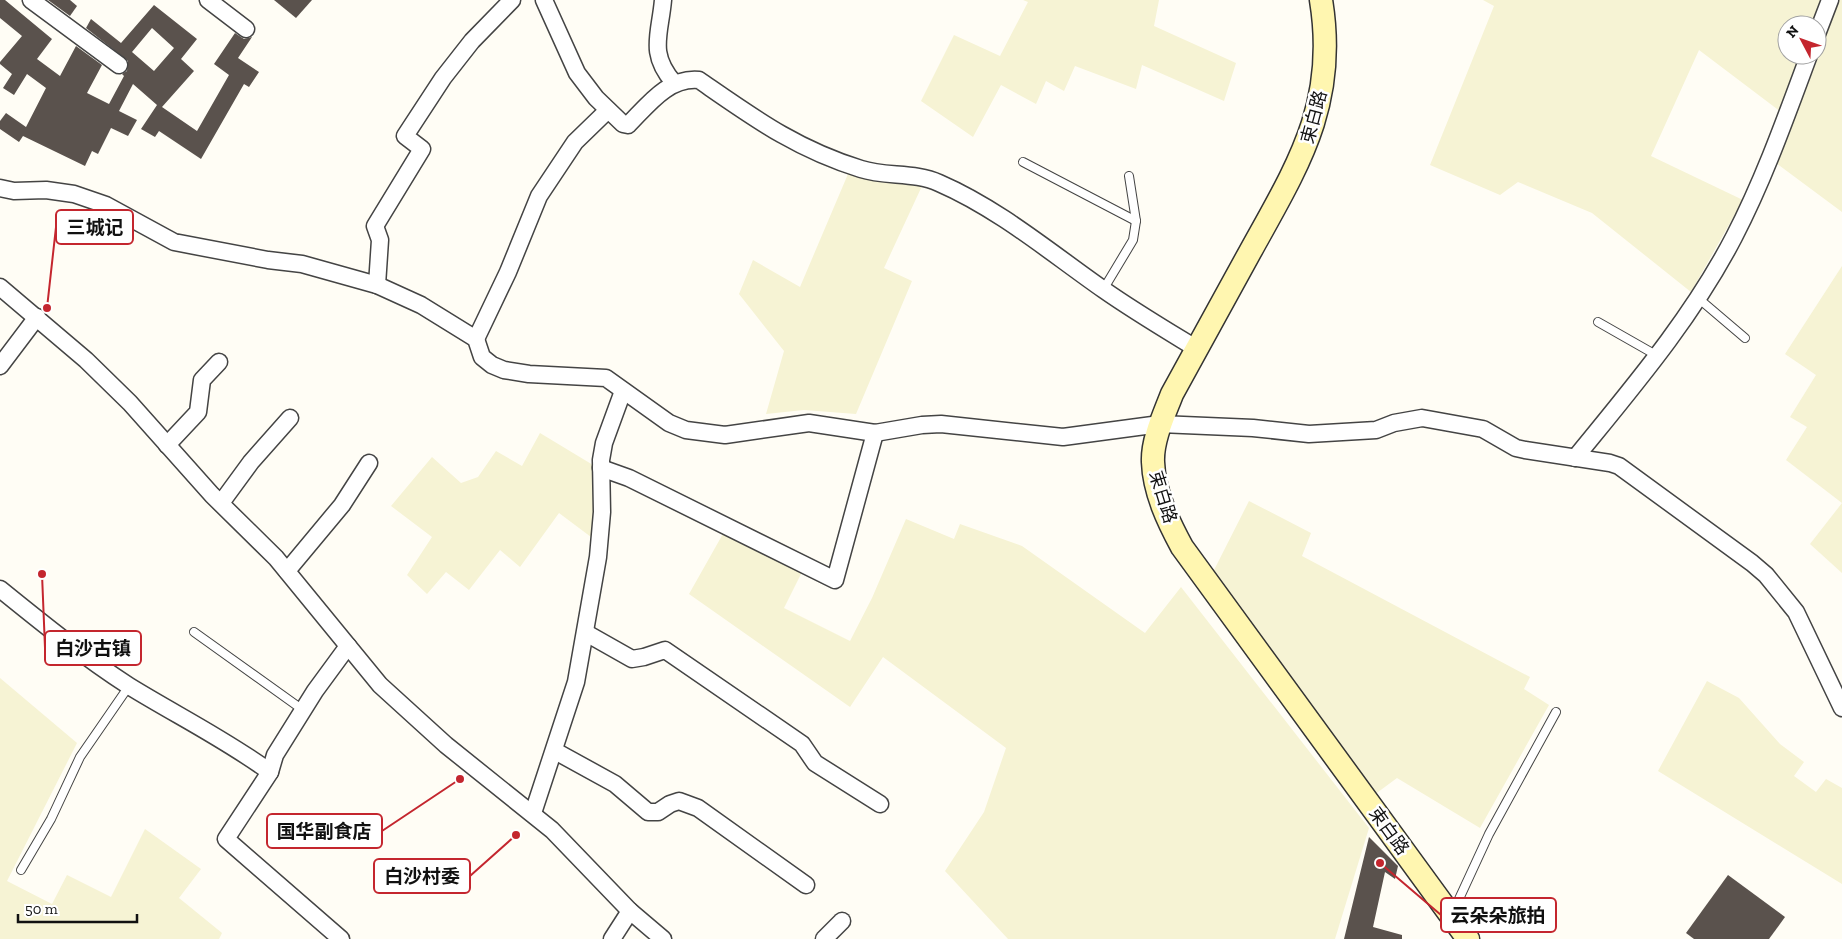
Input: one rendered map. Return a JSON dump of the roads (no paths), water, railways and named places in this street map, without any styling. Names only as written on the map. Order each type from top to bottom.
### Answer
[{"type":"main road","name":"束白路","points":[[1321,0],[1325,60],[1322,90],[1313,128],[1295,171],[1172,394],[1160,424],[1153,461],[1155,478],[1165,512],[1182,547],[1468,939]]},
{"type":"street","points":[[31,0],[119,65]]},
{"type":"street","points":[[208,0],[246,29]]},
{"type":"street","points":[[377,285],[380,240],[375,226],[422,149],[405,136],[443,78],[472,41],[512,0]]},
{"type":"street","points":[[544,0],[577,72],[608,110],[623,124],[628,125],[656,97],[674,83],[689,79],[700,80],[780,135],[835,160],[864,170],[937,182],[1000,217],[1103,290],[1197,349]]},
{"type":"street","points":[[663,0],[656,44],[661,65],[674,83]]},
{"type":"street","points":[[1824,15],[1830,0]]},
{"type":"street","points":[[1575,458],[1698,298],[1750,205],[1805,65]]},
{"type":"street","points":[[476,339],[508,272],[538,196],[575,142],[608,110]]},
{"type":"street","points":[[0,188],[14,191],[46,190],[74,194],[106,205],[174,242],[268,260],[302,264],[377,285],[421,305],[476,339],[482,357],[492,365],[504,370],[528,374],[597,376],[606,378],[669,423],[705,433],[725,434],[809,423],[875,433],[922,425],[941,424],[1063,437],[1160,424],[1253,428],[1309,434],[1376,430],[1394,423],[1422,418],[1483,429],[1516,448],[1610,463],[1619,466],[1766,575],[1796,612],[1842,708]]},
{"type":"street","points":[[0,287],[109,381],[287,572],[380,685],[491,783],[533,813],[630,911],[663,939]]},
{"type":"street","points":[[0,366],[37,317]]},
{"type":"street","points":[[167,445],[198,412],[202,380],[219,362]]},
{"type":"street","points":[[533,813],[555,751],[576,682],[586,633],[601,521],[601,468],[604,443],[623,391]]},
{"type":"street","points":[[221,503],[251,462],[290,418]]},
{"type":"street","points":[[601,468],[629,478],[835,580],[875,433]]},
{"type":"street","points":[[287,572],[342,505],[369,463]]},
{"type":"street","points":[[0,589],[76,649],[129,686],[219,737],[270,772]]},
{"type":"street","points":[[586,633],[632,659],[665,650],[802,744],[815,763],[880,804]]},
{"type":"street","points":[[341,939],[226,839],[270,772],[275,755],[303,710],[348,646]]},
{"type":"street","points":[[555,751],[616,784],[648,812],[658,812],[670,804],[679,801],[698,808],[806,885]]},
{"type":"street","points":[[612,939],[630,911]]},
{"type":"street","points":[[824,939],[842,921]]},
{"type":"lane","points":[[1023,162],[1136,221]]},
{"type":"lane","points":[[1103,290],[1133,240],[1136,221],[1129,176]]},
{"type":"lane","points":[[1698,298],[1745,338]]},
{"type":"lane","points":[[1598,322],[1656,355]]},
{"type":"lane","points":[[194,632],[303,710]]},
{"type":"lane","points":[[21,870],[51,819],[80,757],[129,686]]},
{"type":"lane","points":[[1451,916],[1489,834],[1556,712]]},
{"type":"place","name":"三城记","points":[[47,308]]},
{"type":"place","name":"白沙古镇","points":[[42,574]]},
{"type":"place","name":"国华副食店","points":[[460,779]]},
{"type":"place","name":"白沙村委","points":[[516,835]]},
{"type":"place","name":"云朵朵旅拍","points":[[1380,863]]}]
